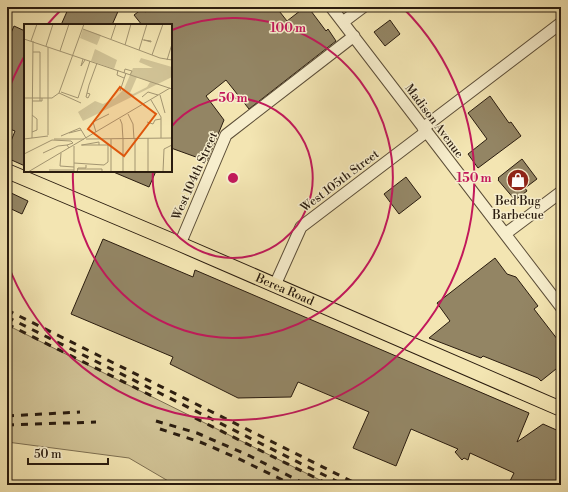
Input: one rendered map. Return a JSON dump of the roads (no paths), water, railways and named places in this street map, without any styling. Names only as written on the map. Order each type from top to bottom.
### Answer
[{"type":"main road","name":"Berea Road","points":[[7,171],[180,244],[561,409]]},
{"type":"street","name":"Madison Avenue","points":[[331,7],[561,307]]},
{"type":"street","points":[[343,22],[363,7]]},
{"type":"street","name":"West 105th Street","points":[[275,285],[301,227],[561,22]]},
{"type":"street","name":"West 104th Street","points":[[180,244],[226,135],[354,36]]},
{"type":"street","points":[[505,234],[561,192]]},
{"type":"railway","points":[[7,310],[359,485]]},
{"type":"railway","points":[[7,317],[344,485]]},
{"type":"railway","points":[[7,324],[152,396]]},
{"type":"railway","points":[[7,416],[80,412]]},
{"type":"railway","points":[[195,418],[330,485]]},
{"type":"railway","points":[[156,421],[197,433],[250,456],[307,485]]},
{"type":"railway","points":[[7,425],[96,422]]},
{"type":"railway","points":[[160,429],[200,442],[293,485]]},
{"type":"place","name":"Bed Bug Barbecue","points":[[518,180]]}]
